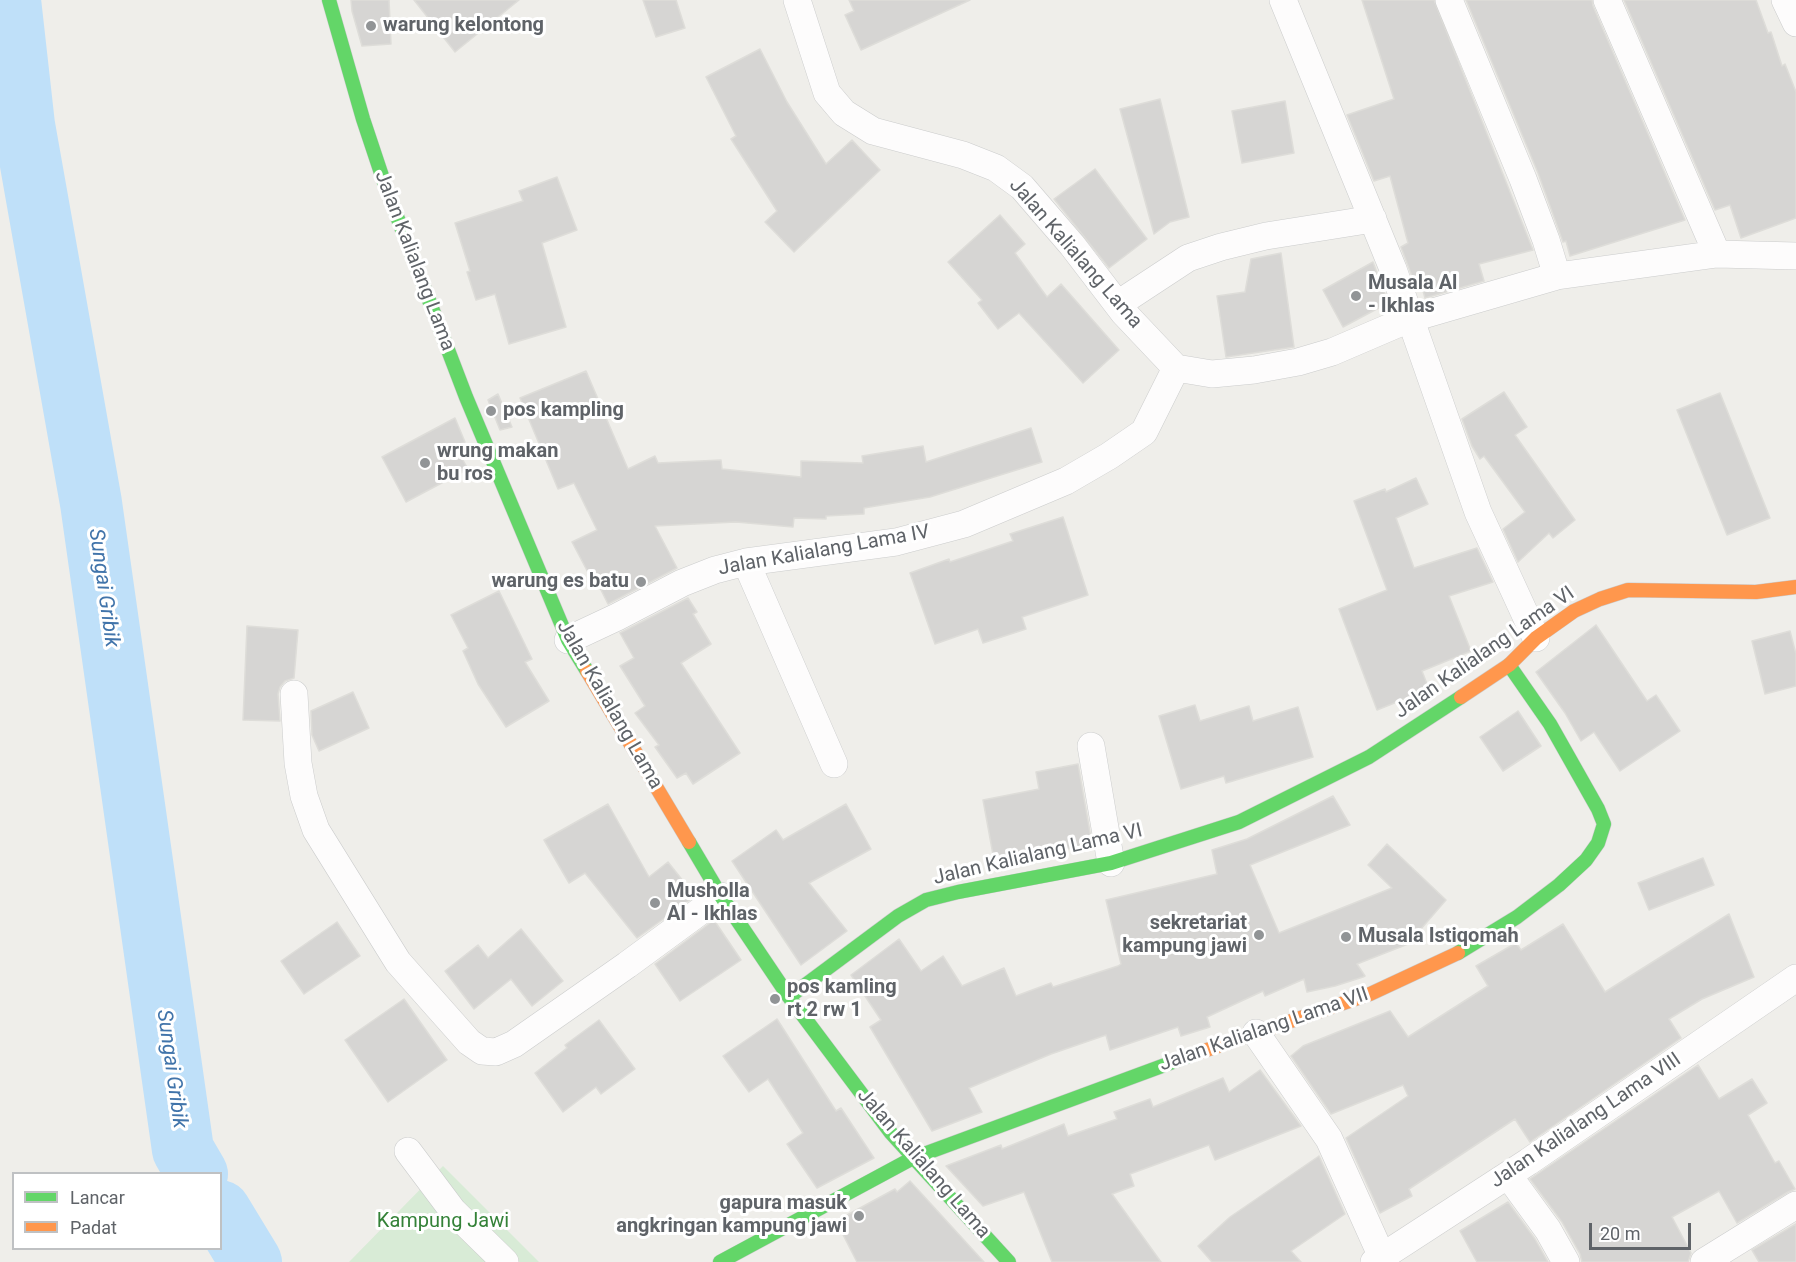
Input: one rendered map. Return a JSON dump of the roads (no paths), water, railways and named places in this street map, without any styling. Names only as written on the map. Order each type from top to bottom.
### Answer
[{"type":"street","name":"Jalan Kalialang Lama","points":[[329,0],[363,119],[385,184],[466,397],[568,640],[721,896],[789,997],[891,1133],[1009,1262]]},
{"type":"street","name":"Jalan Kalialang Lama","points":[[797,0],[827,93],[844,112],[873,131],[963,155],[996,168],[1022,187],[1072,245],[1172,378]]},
{"type":"street","points":[[1283,0],[1393,269],[1478,512],[1536,639]]},
{"type":"street","points":[[1449,0],[1523,179],[1557,276]]},
{"type":"street","points":[[1607,0],[1717,254]]},
{"type":"street","points":[[1785,0],[1796,23]]},
{"type":"street","points":[[1118,304],[1188,258],[1221,247],[1266,236],[1373,219]]},
{"type":"street","points":[[1172,378],[1254,370],[1298,362],[1332,352],[1409,319],[1557,276],[1717,254],[1796,256]]},
{"type":"street","name":"Jalan Kalialang Lama IV","points":[[568,640],[681,583],[715,570],[746,562],[896,542],[964,524],[1066,481],[1144,432],[1172,378]]},
{"type":"street","points":[[746,562],[834,764]]},
{"type":"street","name":"Jalan Kalialang Lama VI","points":[[789,997],[898,916],[926,900],[958,891],[1111,863],[1250,817],[1369,757],[1509,665],[1536,639],[1574,611],[1600,599],[1628,590],[1756,592],[1796,587]]},
{"type":"street","name":"Jalan Kalialang Lama VII","points":[[720,1262],[913,1158],[1176,1060],[1370,994],[1459,952],[1517,917],[1559,885],[1586,860],[1602,833],[1604,824],[1598,808],[1550,724],[1509,665]]},
{"type":"street","points":[[294,694],[298,763],[304,796],[316,830],[398,963],[469,1042],[482,1051],[496,1052],[514,1044],[721,896]]},
{"type":"street","points":[[1091,746],[1111,863]]},
{"type":"street","name":"Jalan Kalialang Lama VIII","points":[[1378,1259],[1508,1175],[1796,978]]},
{"type":"street","points":[[1256,1033],[1329,1139],[1378,1259]]},
{"type":"street","points":[[408,1150],[453,1211],[505,1262]]},
{"type":"street","points":[[1508,1175],[1548,1230],[1566,1262]]},
{"type":"street","points":[[1704,1262],[1796,1206]]},
{"type":"waterway","name":"Sungai Gribik","points":[[10,0],[24,125],[91,503],[183,1150],[196,1172]]},
{"type":"waterway","name":"Sungai Gribik","points":[[222,1214],[251,1262]]},
{"type":"place","name":"warung kelontong","points":[[371,26]]},
{"type":"place","name":"Musala Al - Ikhlas","points":[[1356,296]]},
{"type":"place","name":"pos kampling","points":[[491,411]]},
{"type":"place","name":"wrung makan bu ros","points":[[425,463]]},
{"type":"place","name":"warung es batu","points":[[641,582]]},
{"type":"place","name":"Musholla Al - Ikhlas","points":[[655,903]]},
{"type":"place","name":"sekretariat kampung jawi","points":[[1259,935]]},
{"type":"place","name":"Musala Istiqomah","points":[[1346,937]]},
{"type":"place","name":"pos kamling rt 2 rw 1","points":[[775,999]]},
{"type":"place","name":"gapura masuk angkringan kampung jawi","points":[[859,1216]]},
{"type":"park label","name":"Kampung Jawi","points":[[443,1222]]}]
